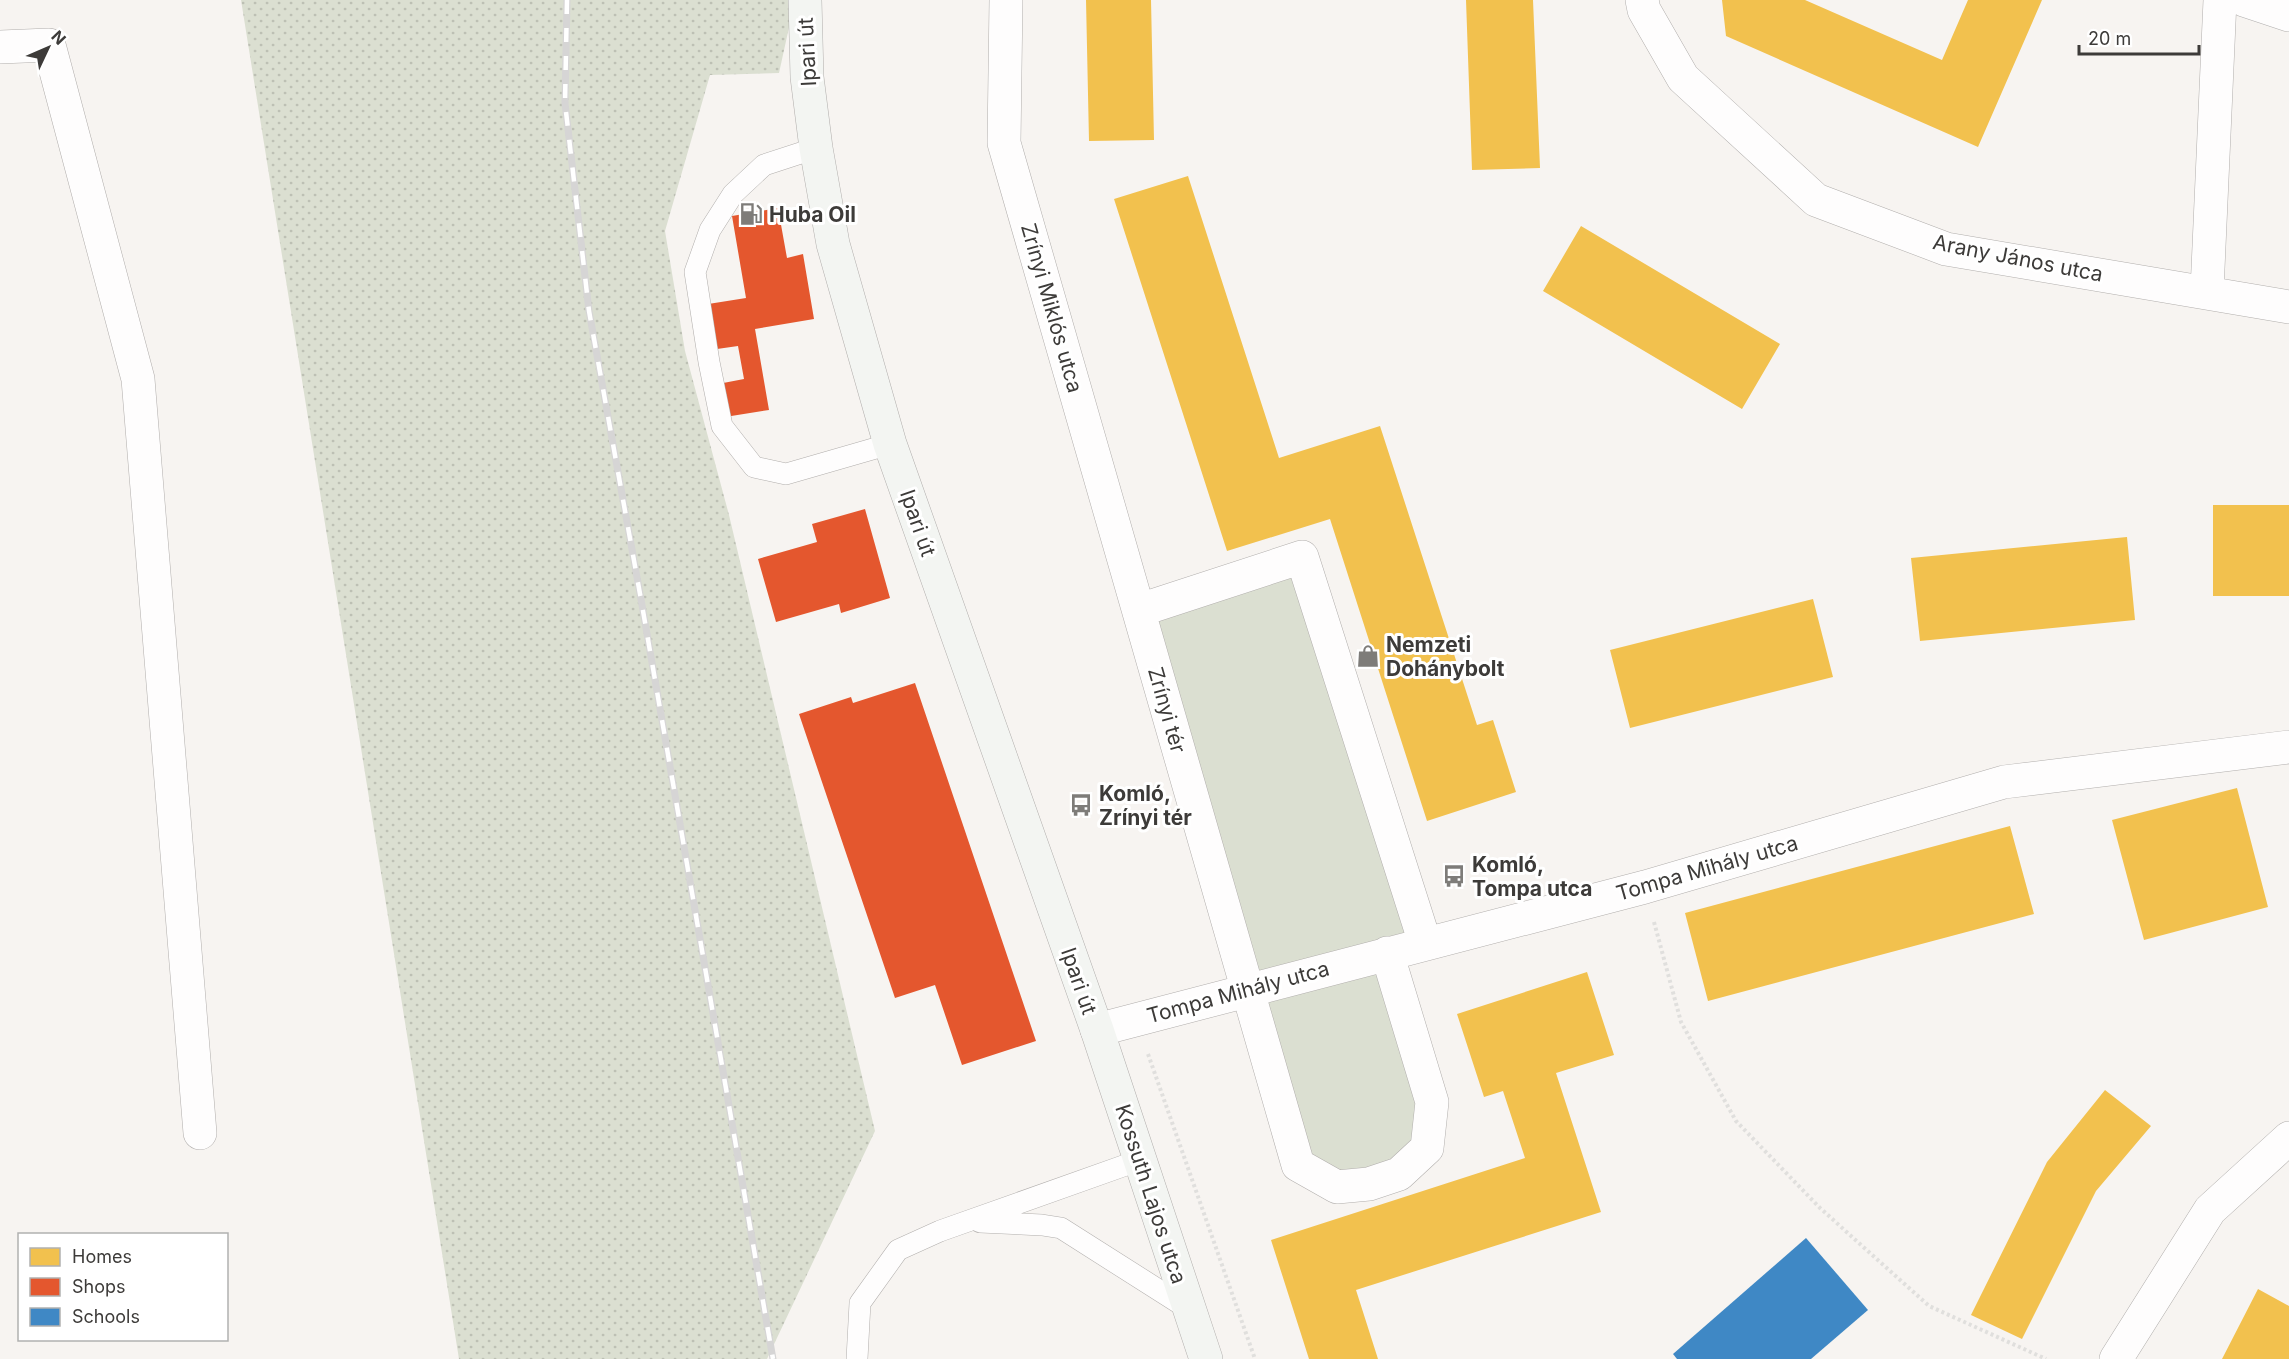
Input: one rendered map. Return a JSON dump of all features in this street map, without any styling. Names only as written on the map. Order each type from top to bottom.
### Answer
[{"type":"main road","name":"Ipari út","points":[[805,0],[807,77],[816,147],[833,244],[890,444],[1096,1030]]},
{"type":"main road","name":"Kossuth Lajos utca","points":[[1096,1030],[1206,1359]]},
{"type":"street","name":"Zrínyi Miklós utca","points":[[1006,0],[1004,143],[1140,610]]},
{"type":"street","name":"Arany János utca","points":[[1642,0],[1644,10],[1683,78],[1815,200],[1946,249],[2207,291]]},
{"type":"street","points":[[2220,0],[2207,291],[2289,307]]},
{"type":"street","points":[[2244,0],[2289,15]]},
{"type":"street","points":[[0,47],[48,45],[138,379],[200,1133]]},
{"type":"street","points":[[1140,610],[1302,557],[1425,943]]},
{"type":"street","name":"Zrínyi tér","points":[[1140,610],[1160,691],[1249,990],[1298,1165],[1337,1187],[1369,1184],[1399,1174],[1427,1148],[1432,1102],[1387,953]]},
{"type":"street","name":"Tompa Mihály utca","points":[[1096,1030],[1645,887],[2004,782],[2289,747]]},
{"type":"street","points":[[2116,1359],[2210,1210],[2289,1138]]},
{"type":"lane","points":[[816,147],[764,165],[733,194],[710,230],[695,272],[722,426],[754,467],[786,474],[890,444]]},
{"type":"lane","points":[[857,1359],[860,1304],[898,1250],[940,1231],[1140,1160]]},
{"type":"lane","points":[[967,1221],[1061,1228],[1190,1310]]},
{"type":"path","points":[[1645,887],[1681,1022],[1736,1121],[1820,1209],[1929,1306],[2046,1359]]},
{"type":"path","points":[[1136,1019],[1255,1359]]},
{"type":"shaded area","points":[[241,0],[795,0],[779,73],[710,75],[665,231],[685,351],[729,515],[875,1131],[767,1359],[459,1359]]},
{"type":"shaded area","points":[[1302,557],[1425,943],[1387,953],[1427,1148],[1369,1184],[1298,1165],[1140,610]]},
{"type":"building: Homes","points":[[1086,0],[1151,0],[1154,140],[1089,141]]},
{"type":"building: Homes","points":[[1466,0],[1533,0],[1540,168],[1472,170]]},
{"type":"building: Homes","points":[[1722,0],[1805,0],[1942,60],[1968,0],[2042,0],[1978,147],[1726,36]]},
{"type":"building: Homes","points":[[1188,176],[1279,458],[1380,426],[1477,725],[1493,720],[1516,792],[1427,821],[1330,519],[1227,551],[1114,199]]},
{"type":"building: Homes","points":[[1581,226],[1780,344],[1742,409],[1543,291]]},
{"type":"building: Homes","points":[[2213,505],[2289,505],[2289,596],[2213,596]]},
{"type":"building: Homes","points":[[2127,537],[2135,620],[1920,641],[1911,558]]},
{"type":"building: Homes","points":[[1813,599],[1833,677],[1630,728],[1610,650]]},
{"type":"building: Homes","points":[[2237,788],[2268,907],[2144,940],[2112,820]]},
{"type":"building: Homes","points":[[2010,826],[2034,914],[1708,1001],[1685,913]]},
{"type":"building: Homes","points":[[1587,972],[1614,1055],[1556,1073],[1601,1212],[1356,1290],[1378,1359],[1309,1359],[1271,1240],[1525,1158],[1503,1091],[1484,1097],[1457,1014]]},
{"type":"building: Homes","points":[[2105,1090],[2151,1126],[2096,1191],[2022,1339],[1971,1315],[2047,1162]]},
{"type":"building: Homes","points":[[2258,1289],[2289,1306],[2289,1359],[2222,1359]]},
{"type":"building: Shops","points":[[778,208],[787,258],[803,254],[814,319],[755,329],[769,410],[725,417],[718,384],[744,379],[738,346],[710,350],[702,305],[746,298],[732,216]]},
{"type":"building: Shops","points":[[865,509],[890,598],[841,613],[839,604],[776,622],[758,559],[817,542],[812,524]]},
{"type":"building: Shops","points":[[915,683],[1036,1041],[962,1065],[935,985],[895,998],[799,714],[851,697],[853,703]]},
{"type":"building: Schools","points":[[1806,1238],[1868,1310],[1811,1359],[1677,1359],[1673,1354]]},
{"type":"railway","points":[[567,0],[565,103],[589,311],[773,1359]]},
{"type":"place","name":"Huba Oil","points":[[751,214]]},
{"type":"place","name":"Nemzeti Dohánybolt","points":[[1368,656]]},
{"type":"place","name":"Komló, Zrínyi tér","points":[[1081,805]]},
{"type":"place","name":"Komló, Tompa utca","points":[[1454,876]]}]
